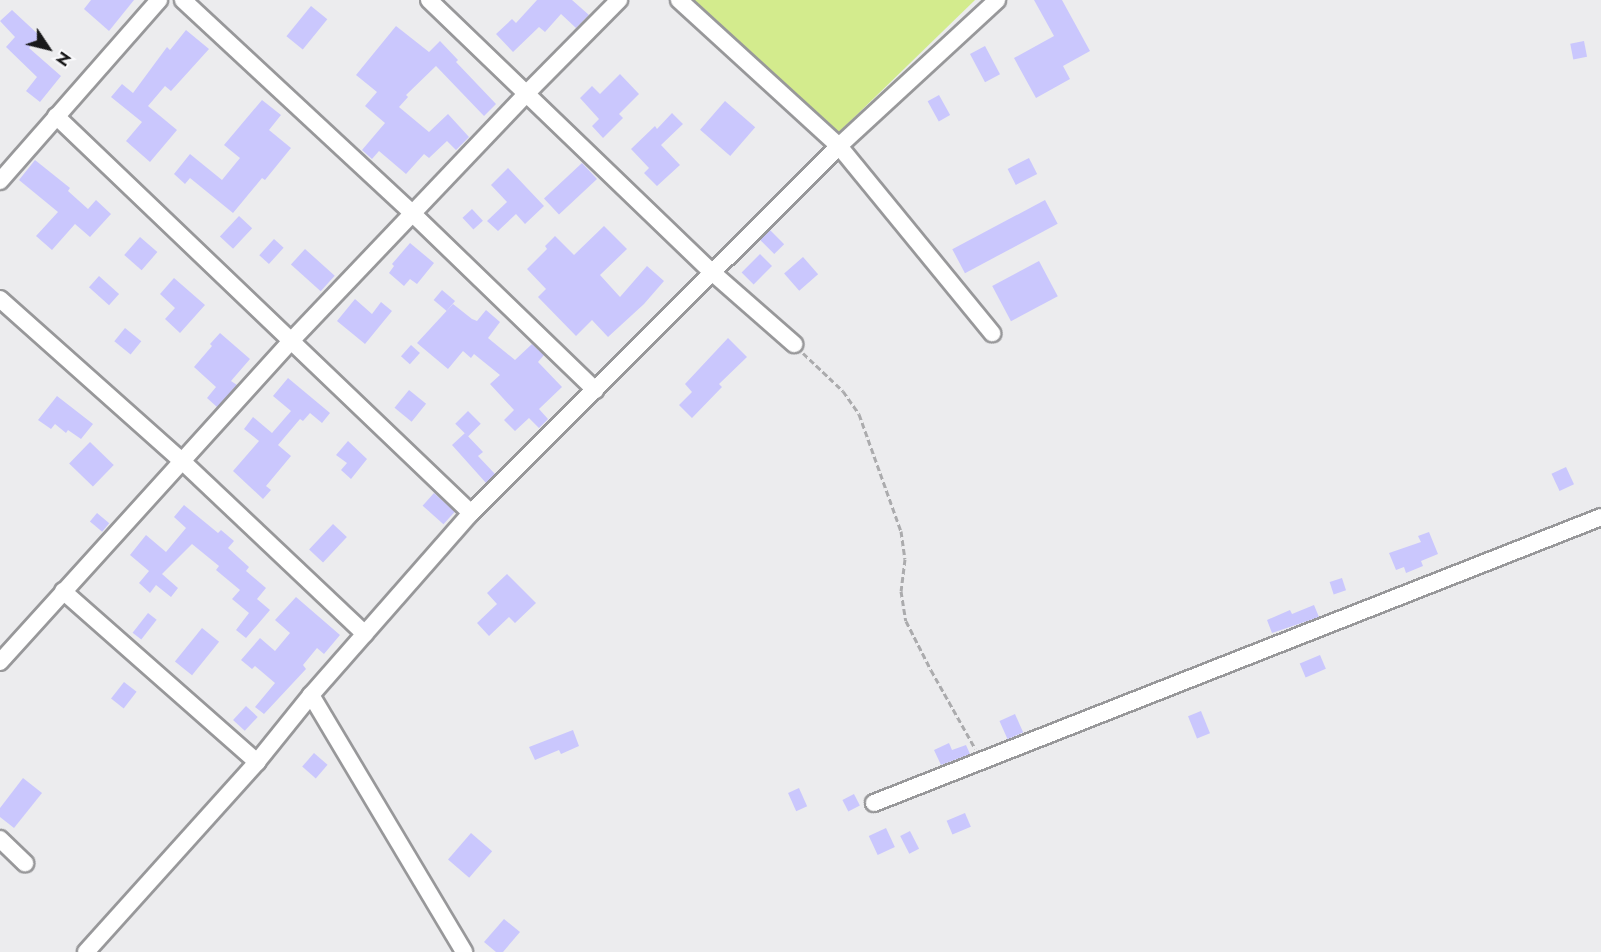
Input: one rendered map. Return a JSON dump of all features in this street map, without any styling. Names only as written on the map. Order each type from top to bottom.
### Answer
[{"type":"street","points":[[0,181],[159,0]]},
{"type":"street","points":[[183,0],[412,213],[595,390]]},
{"type":"street","points":[[429,0],[712,273],[794,344]]},
{"type":"street","points":[[0,662],[291,341],[527,93],[619,0]]},
{"type":"street","points":[[678,0],[838,146],[992,333]]},
{"type":"street","points":[[86,952],[257,762],[311,695],[471,513],[838,146],[997,0]]},
{"type":"street","points":[[56,116],[471,513]]},
{"type":"street","points":[[0,299],[181,460],[364,634]]},
{"type":"street","points":[[874,803],[1601,517]]},
{"type":"street","points":[[63,591],[257,762]]},
{"type":"street","points":[[311,695],[464,952]]},
{"type":"street","points":[[0,839],[26,863]]},
{"type":"path","points":[[794,344],[843,391],[859,414],[901,531],[905,559],[901,591],[906,621],[930,670],[982,760]]},
{"type":"green space","points":[[693,0],[975,0],[837,134]]},
{"type":"building","points":[[91,0],[134,0],[109,31],[84,9]]},
{"type":"building","points":[[537,0],[572,0],[589,15],[576,28],[561,14],[545,32],[539,27],[513,52],[496,34],[512,19],[516,23]]},
{"type":"building","points":[[1034,0],[1062,0],[1090,51],[1063,66],[1070,79],[1036,98],[1014,58],[1054,36]]},
{"type":"building","points":[[311,6],[327,19],[303,50],[286,36]]},
{"type":"building","points":[[12,10],[40,36],[29,48],[61,76],[40,102],[26,91],[37,77],[6,47],[15,37],[0,21]]},
{"type":"building","points":[[396,26],[429,52],[440,41],[458,60],[456,62],[496,104],[484,116],[436,66],[406,95],[408,97],[399,107],[429,132],[448,114],[469,137],[456,150],[447,141],[429,158],[424,154],[406,174],[379,151],[372,159],[362,150],[385,123],[365,106],[377,92],[356,75]]},
{"type":"building","points":[[186,30],[209,49],[171,91],[165,86],[148,106],[177,130],[150,162],[126,141],[142,122],[111,97],[122,84],[133,93],[167,47],[170,50]]},
{"type":"building","points":[[1584,41],[1587,57],[1573,59],[1570,44]]},
{"type":"building","points":[[985,46],[1000,74],[985,82],[970,54]]},
{"type":"building","points":[[620,74],[639,94],[619,114],[623,118],[603,138],[592,126],[599,119],[580,98],[592,86],[600,94]]},
{"type":"building","points":[[939,95],[950,115],[939,121],[928,101]]},
{"type":"building","points":[[262,100],[281,115],[269,130],[291,148],[265,180],[262,178],[233,213],[190,178],[185,184],[174,174],[190,154],[222,180],[240,158],[224,145]]},
{"type":"building","points":[[725,101],[755,127],[730,156],[700,130]]},
{"type":"building","points":[[672,113],[683,124],[661,145],[680,165],[657,186],[644,173],[649,168],[631,149],[655,126],[657,129]]},
{"type":"building","points":[[1029,158],[1037,174],[1016,185],[1008,169]]},
{"type":"building","points":[[35,160],[70,188],[68,191],[88,209],[96,200],[111,214],[90,237],[75,224],[52,250],[36,236],[58,212],[19,180]]},
{"type":"building","points":[[582,163],[597,179],[559,215],[544,198]]},
{"type":"building","points":[[508,168],[544,206],[525,224],[516,214],[498,231],[487,221],[507,202],[491,185]]},
{"type":"building","points":[[1045,200],[1058,224],[965,273],[952,249]]},
{"type":"building","points":[[472,209],[483,221],[473,230],[462,218]]},
{"type":"building","points":[[239,216],[252,228],[233,249],[220,236]]},
{"type":"building","points":[[604,226],[627,249],[600,275],[620,297],[647,266],[664,281],[644,304],[608,337],[592,320],[576,336],[538,297],[546,289],[527,269],[547,249],[545,246],[555,236],[574,255]]},
{"type":"building","points":[[770,230],[784,244],[774,254],[760,240]]},
{"type":"building","points":[[140,237],[157,252],[142,270],[124,255]]},
{"type":"building","points":[[274,239],[284,248],[269,264],[259,255]]},
{"type":"building","points":[[410,243],[434,263],[417,284],[410,279],[404,286],[389,273],[394,266],[392,264]]},
{"type":"building","points":[[305,249],[335,276],[321,291],[291,265]]},
{"type":"building","points":[[760,254],[772,266],[754,284],[742,272]]},
{"type":"building","points":[[803,257],[818,274],[799,291],[784,273]]},
{"type":"building","points":[[1039,261],[1058,296],[1011,321],[992,286]]},
{"type":"building","points":[[99,276],[119,294],[109,305],[89,287]]},
{"type":"building","points":[[174,278],[205,305],[180,333],[165,319],[175,308],[160,294]]},
{"type":"building","points":[[442,290],[455,301],[447,311],[434,300]]},
{"type":"building","points":[[355,299],[372,314],[381,302],[392,311],[365,344],[337,321]]},
{"type":"building","points":[[453,304],[477,321],[486,310],[500,322],[488,338],[515,360],[532,344],[544,355],[538,362],[562,387],[539,409],[548,419],[539,428],[529,418],[515,431],[504,420],[514,410],[490,384],[500,375],[474,354],[471,358],[463,351],[448,369],[417,343]]},
{"type":"building","points":[[125,328],[141,341],[131,354],[114,341]]},
{"type":"building","points":[[220,333],[250,359],[231,381],[237,385],[217,407],[207,398],[216,387],[194,367]]},
{"type":"building","points":[[728,338],[747,357],[719,384],[722,387],[692,418],[679,405],[692,392],[685,384]]},
{"type":"building","points":[[411,345],[420,353],[410,364],[401,356]]},
{"type":"building","points":[[288,378],[330,413],[322,423],[310,413],[303,421],[300,419],[278,445],[291,456],[266,486],[271,490],[263,499],[233,471],[259,441],[244,429],[253,417],[272,433],[291,411],[273,396]]},
{"type":"building","points":[[409,390],[426,404],[412,422],[395,408]]},
{"type":"building","points":[[57,396],[93,424],[81,439],[68,430],[66,433],[55,424],[51,429],[38,420]]},
{"type":"building","points":[[468,411],[481,424],[468,436],[455,424]]},
{"type":"building","points":[[465,433],[483,452],[478,456],[495,474],[486,483],[452,445]]},
{"type":"building","points":[[348,441],[367,459],[351,479],[341,470],[347,463],[336,455]]},
{"type":"building","points":[[90,442],[114,465],[93,487],[69,464]]},
{"type":"building","points":[[1566,467],[1574,484],[1560,491],[1551,474]]},
{"type":"building","points":[[434,493],[455,512],[443,524],[423,506]]},
{"type":"building","points":[[184,505],[218,533],[221,530],[234,541],[228,548],[249,567],[246,571],[266,588],[257,599],[270,610],[246,638],[236,630],[249,613],[232,599],[240,590],[216,570],[219,566],[192,544],[162,574],[178,588],[171,597],[156,585],[150,593],[139,583],[149,571],[130,555],[146,535],[166,552],[186,528],[174,517]]},
{"type":"building","points":[[97,513],[109,523],[102,532],[90,521]]},
{"type":"building","points":[[333,524],[347,537],[323,563],[309,550]]},
{"type":"building","points":[[1429,532],[1438,554],[1421,561],[1423,566],[1406,573],[1404,567],[1396,570],[1389,553],[1421,542],[1418,536]]},
{"type":"building","points":[[507,574],[536,603],[515,623],[509,617],[489,636],[477,623],[497,604],[487,593]]},
{"type":"building","points":[[1342,578],[1346,590],[1334,594],[1330,582]]},
{"type":"building","points":[[296,597],[340,635],[324,654],[317,648],[303,665],[306,669],[264,714],[255,707],[275,683],[255,666],[252,669],[241,660],[260,638],[275,651],[290,633],[275,620]]},
{"type":"building","points":[[1314,605],[1319,617],[1272,633],[1267,620],[1290,610],[1292,614]]},
{"type":"building","points":[[148,613],[157,620],[141,639],[133,633]]},
{"type":"building","points":[[202,628],[219,642],[192,675],[175,661]]},
{"type":"building","points":[[1320,655],[1326,669],[1306,677],[1300,664]]},
{"type":"building","points":[[124,682],[137,692],[124,708],[111,699]]},
{"type":"building","points":[[246,706],[258,717],[245,731],[233,720]]},
{"type":"building","points":[[1201,711],[1210,733],[1197,738],[1188,716]]},
{"type":"building","points":[[1015,714],[1023,732],[1008,739],[999,721]]},
{"type":"building","points":[[573,730],[579,746],[561,754],[559,750],[535,760],[529,747]]},
{"type":"building","points":[[949,743],[952,750],[966,745],[970,754],[941,765],[934,750]]},
{"type":"building","points":[[314,753],[328,765],[316,778],[302,767]]},
{"type":"building","points":[[23,778],[42,793],[14,828],[0,817],[0,808]]},
{"type":"building","points":[[799,788],[807,806],[796,811],[788,793]]},
{"type":"building","points":[[854,794],[860,806],[848,811],[842,800]]},
{"type":"building","points":[[965,813],[971,827],[952,835],[947,821]]},
{"type":"building","points":[[886,828],[895,847],[878,855],[869,836]]},
{"type":"building","points":[[910,831],[919,849],[909,854],[900,836]]},
{"type":"building","points":[[471,833],[492,851],[469,878],[448,859]]},
{"type":"building","points":[[504,919],[520,932],[503,952],[496,952],[484,942]]}]
